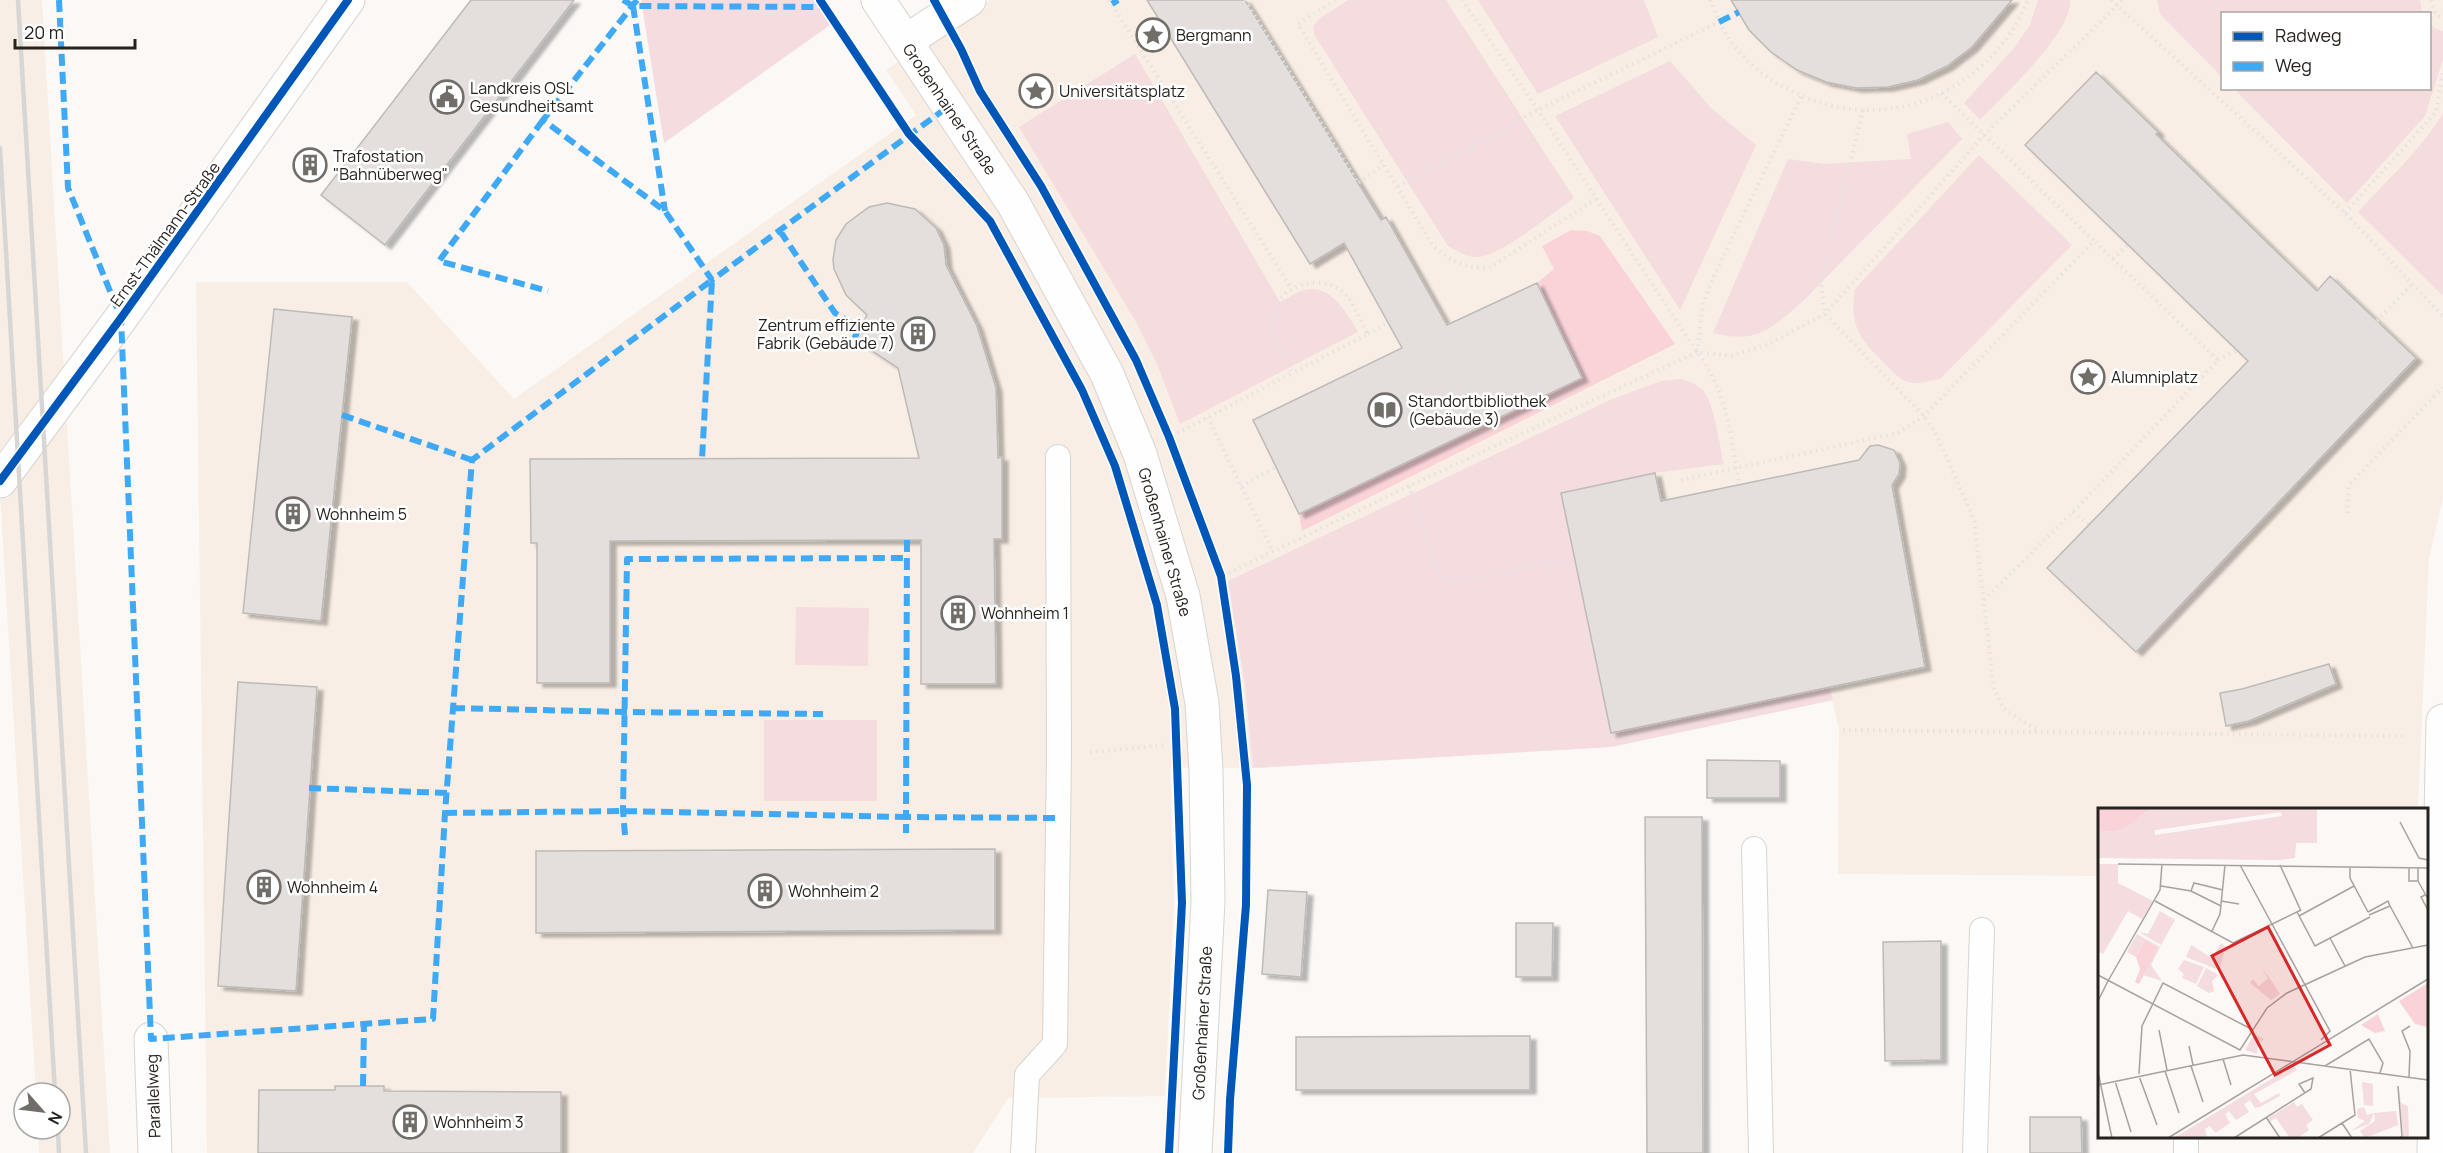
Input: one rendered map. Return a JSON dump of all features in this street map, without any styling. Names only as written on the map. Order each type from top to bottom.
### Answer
[{"type":"main road","name":"Ernst-Thälmann-Straße","points":[[0,481],[121,318],[348,0]]},
{"type":"main road","name":"Großenhainer Straße","points":[[878,0],[1012,203],[1107,374],[1140,454],[1183,596],[1202,703],[1207,842],[1208,902],[1195,1153]]},
{"type":"main road","points":[[906,41],[969,0]]},
{"type":"main road","points":[[2434,1153],[2443,721]]},
{"type":"main road","name":"Parallelweg","points":[[151,1039],[155,1153]]},
{"type":"lane","points":[[1023,1153],[1027,1075],[1055,1044],[1059,755],[1058,457]]},
{"type":"lane","points":[[1754,849],[1761,1153]]},
{"type":"lane","points":[[1975,1153],[1982,930]]},
{"type":"path","points":[[1109,0],[1291,288]]},
{"type":"path","points":[[1245,0],[1358,183],[1384,165]]},
{"type":"path","points":[[1335,0],[1298,24],[1434,246],[1450,260],[1469,268],[1489,268],[1596,199]]},
{"type":"path","points":[[1462,0],[1710,368],[1719,387],[1739,484]]},
{"type":"path","points":[[1710,0],[1728,37],[1748,62],[1773,81],[1801,97],[1832,106],[1863,110],[1894,108],[1925,101],[1980,69],[2002,46],[2020,20],[2028,0]]},
{"type":"path","points":[[2110,0],[2346,213],[2443,316]]},
{"type":"path","points":[[1183,596],[1409,486],[1698,352],[1731,356],[1769,344],[1825,314],[1984,135],[2123,0]]},
{"type":"path","points":[[2431,0],[2435,13],[2443,19]]},
{"type":"path","points":[[2431,16],[2435,13]]},
{"type":"path","points":[[1398,186],[1538,110],[1719,22]]},
{"type":"path","points":[[2346,213],[2436,112],[2443,73]]},
{"type":"path","points":[[1941,93],[2218,360]]},
{"type":"path","points":[[1698,352],[1703,304],[1716,271],[1801,97]]},
{"type":"path","points":[[1863,110],[1821,283],[1825,314],[1924,416],[1936,434],[1974,519],[1994,690],[2004,709],[2039,731]]},
{"type":"path","points":[[1681,480],[1898,433],[1924,416],[2094,240]]},
{"type":"path","points":[[2113,259],[2128,244]]},
{"type":"path","points":[[1292,373],[1277,341],[1273,320],[1278,303],[1291,288],[1312,281],[1330,285],[1348,296],[1368,334]]},
{"type":"path","points":[[2377,321],[2413,283]]},
{"type":"path","points":[[1140,454],[1388,323]]},
{"type":"path","points":[[1984,600],[2073,512],[2218,360],[2237,350]]},
{"type":"path","points":[[2347,513],[2349,485],[2443,387]]},
{"type":"path","points":[[1208,417],[1273,552]]},
{"type":"path","points":[[1241,486],[1276,467]]},
{"type":"path","points":[[1409,486],[1438,573],[1450,582],[1574,560]]},
{"type":"path","points":[[2073,512],[2089,525]]},
{"type":"path","points":[[1843,730],[2442,737]]},
{"type":"path","points":[[1059,755],[1177,745]]},
{"type":"shaded area","points":[[0,0],[42,0],[110,1153],[39,1153],[38,1141],[72,1141],[72,1081],[35,1081],[0,494]]},
{"type":"shaded area","points":[[641,0],[813,0],[830,25],[664,143]]},
{"type":"shaded area","points":[[990,0],[2443,0],[2443,498],[2429,558],[2418,808],[2098,808],[2098,876],[1838,874],[1839,729],[1832,700],[1611,747],[1253,768],[1170,768],[1174,901],[1165,1096],[1008,1098],[973,1153],[207,1153],[196,282],[407,282],[514,399],[916,115],[886,70]]},
{"type":"shaded area","points":[[1348,0],[1446,0],[1574,198],[1513,242],[1488,255],[1470,256],[1448,246],[1315,36],[1313,26],[1320,18]]},
{"type":"shaded area","points":[[1478,0],[1644,0],[1658,37],[1538,94]]},
{"type":"shaded area","points":[[2038,0],[2070,0],[2068,13],[2049,46],[1980,120],[1964,103],[2014,48],[2030,25]]},
{"type":"shaded area","points":[[2157,0],[2420,0],[2422,12],[2221,12],[2221,76],[2160,14]]},
{"type":"shaded area","points":[[2431,24],[2443,31],[2443,59],[2425,116],[2347,203],[2235,90],[2431,90]]},
{"type":"shaded area","points":[[1135,54],[1280,302],[1303,290],[1319,290],[1327,293],[1339,304],[1358,332],[1180,424],[1157,364],[1136,322],[1019,127]]},
{"type":"shaded area","points":[[1670,61],[1712,109],[1756,145],[1680,310],[1555,116]]},
{"type":"shaded area","points":[[2443,113],[2443,296],[2358,212],[2414,152]]},
{"type":"shaded area","points":[[1948,122],[1962,139],[1803,301],[1762,332],[1741,337],[1713,333],[1788,159],[1824,164],[1911,159],[1907,134]]},
{"type":"shaded area","points":[[1979,155],[2072,245],[1940,379],[1918,383],[1908,382],[1897,376],[1876,355],[1858,331],[1854,313],[1855,289]]},
{"type":"shaded area","points":[[1571,230],[1587,231],[1600,236],[1675,344],[1302,531],[1299,514],[1581,378],[1537,283],[1554,269],[1542,246]]},
{"type":"shaded area","points":[[1682,379],[1701,388],[1707,397],[1714,415],[1724,464],[1655,473],[1561,493],[1611,733],[1829,687],[1833,700],[1611,747],[1253,768],[1245,685],[1228,581],[1610,400],[1661,381]]},
{"type":"shaded area","points":[[796,607],[869,608],[868,666],[795,665]]},
{"type":"shaded area","points":[[764,720],[877,720],[877,801],[764,801]]},
{"type":"building","name":"Landkreis OSL Gesundheitsamt","points":[[471,0],[574,0],[385,245],[321,195]]},
{"type":"building","points":[[1147,0],[1245,0],[1381,220],[1386,217],[1447,325],[1537,283],[1582,378],[1299,514],[1253,420],[1402,348],[1344,243],[1310,264]]},
{"type":"building","points":[[1731,0],[2012,0],[1972,47],[1947,66],[1918,80],[1888,87],[1856,88],[1826,82],[1797,70],[1771,52],[1749,30]]},
{"type":"building","points":[[2096,72],[2158,132],[2156,134],[2317,291],[2330,276],[2416,358],[2136,652],[2047,568],[2248,361],[2025,145]]},
{"type":"building","name":"Wohnheim 1","points":[[887,203],[915,209],[936,228],[944,245],[946,265],[977,326],[996,388],[998,458],[1002,457],[1002,539],[994,539],[996,684],[921,684],[921,540],[610,541],[610,683],[537,683],[537,543],[531,543],[530,459],[919,458],[898,368],[854,339],[867,315],[846,295],[834,269],[836,240],[846,224],[869,207]]},
{"type":"building","name":"Wohnheim 5","points":[[274,309],[352,317],[321,621],[243,613]]},
{"type":"building","points":[[1878,445],[1894,450],[1900,463],[1899,474],[1892,485],[1925,667],[1611,733],[1561,493],[1655,473],[1661,501],[1859,460],[1870,446]]},
{"type":"building","points":[[2329,664],[2336,684],[2249,721],[2226,726],[2220,693]]},
{"type":"building","name":"Wohnheim 4","points":[[238,682],[317,687],[296,991],[218,986]]},
{"type":"building","points":[[1707,760],[1780,761],[1780,798],[1707,798]]},
{"type":"building","points":[[1645,817],[1702,817],[1703,1153],[1647,1153]]},
{"type":"building","name":"Wohnheim 2","points":[[995,849],[995,930],[536,933],[536,851]]},
{"type":"building","points":[[1268,890],[1307,892],[1301,977],[1262,974]]},
{"type":"building","points":[[1516,923],[1553,923],[1552,977],[1516,977]]},
{"type":"building","points":[[1941,941],[1941,1060],[1885,1061],[1883,942]]},
{"type":"building","points":[[1530,1036],[1530,1090],[1296,1090],[1296,1037]]},
{"type":"building","name":"Wohnheim 3","points":[[335,1086],[384,1086],[384,1091],[561,1092],[561,1153],[258,1153],[259,1090],[335,1090]]},
{"type":"building","points":[[2030,1117],[2081,1117],[2082,1153],[2030,1153]]},
{"type":"railway","points":[[18,0],[86,1153]]},
{"type":"railway","points":[[0,148],[54,1081]]},
{"type":"railway","points":[[58,1141],[59,1153]]},
{"type":"marked path","points":[[59,0],[68,188],[121,318],[151,1039],[433,1019],[445,813],[472,460],[712,280],[702,459]]},
{"type":"marked path","points":[[623,0],[633,6],[825,7]]},
{"type":"marked path","points":[[637,0],[543,120],[665,211],[712,280],[949,106]]},
{"type":"marked path","points":[[1112,4],[1118,0]]},
{"type":"marked path","points":[[633,6],[665,211]]},
{"type":"marked path","points":[[1719,22],[1739,12]]},
{"type":"marked path","points":[[543,120],[439,261],[548,291]]},
{"type":"marked path","points":[[780,231],[835,313],[859,328],[854,339]]},
{"type":"marked path","points":[[342,415],[472,460]]},
{"type":"marked path","points":[[907,540],[906,817],[1059,818]]},
{"type":"marked path","points":[[625,835],[623,811],[627,559],[907,558]]},
{"type":"marked path","points":[[453,708],[823,714]]},
{"type":"marked path","points":[[309,788],[447,793]]},
{"type":"marked path","points":[[445,813],[623,811],[906,817],[906,833]]},
{"type":"marked path","points":[[363,1086],[364,1024]]},
{"type":"cycle path","points":[[0,481],[121,318],[348,0]]},
{"type":"cycle path","points":[[820,0],[909,134],[990,221],[1082,390],[1115,466],[1157,605],[1175,709],[1182,903],[1169,1153]]},
{"type":"cycle path","points":[[934,0],[961,49],[980,91],[1041,186],[1136,360],[1169,437],[1221,576],[1236,676],[1247,785],[1246,905],[1230,1100],[1228,1153]]},
{"type":"place","name":"Bergmann","points":[[1153,35]]},
{"type":"place","name":"Universitätsplatz","points":[[1036,91]]},
{"type":"place","name":"Landkreis OSL Gesundheitsamt","points":[[447,97]]},
{"type":"place","name":"Trafostation \"Bahnüberweg\"","points":[[310,165]]},
{"type":"place","name":"Zentrum effiziente Fabrik (Gebäude 7)","points":[[918,334]]},
{"type":"place","name":"Alumniplatz","points":[[2088,377]]},
{"type":"place","name":"Standortbibliothek (Gebäude 3)","points":[[1385,410]]},
{"type":"place","name":"Wohnheim 5","points":[[293,514]]},
{"type":"place","name":"Wohnheim 1","points":[[958,613]]},
{"type":"place","name":"Wohnheim 4","points":[[264,887]]},
{"type":"place","name":"Wohnheim 2","points":[[765,891]]},
{"type":"place","name":"Wohnheim 3","points":[[410,1122]]}]
